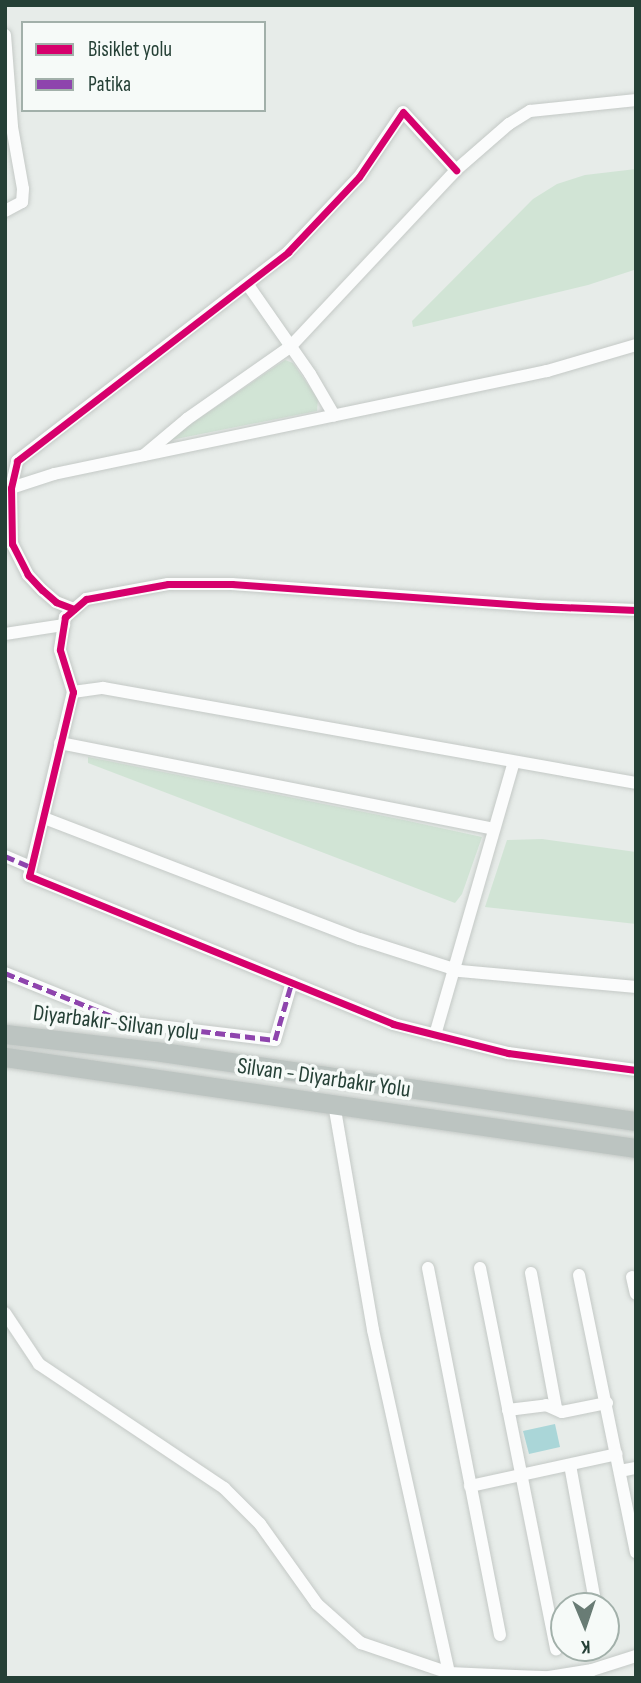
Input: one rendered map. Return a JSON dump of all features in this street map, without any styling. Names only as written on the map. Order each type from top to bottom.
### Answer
[{"type":"highway","name":"Diyarbakır-Silvan yolu","points":[[5,1034],[155,1051],[636,1121]]},
{"type":"highway","name":"Silvan - Diyarbakır Yolu","points":[[5,1057],[636,1149]]},
{"type":"street","points":[[5,35],[12,127],[23,189],[22,202],[5,211]]},
{"type":"street","points":[[141,457],[187,419],[290,347],[456,170],[509,124],[530,111],[636,100]]},
{"type":"street","points":[[74,609],[56,602],[28,575],[12,544],[8,505],[17,461],[288,252],[359,177],[403,112],[456,170]]},
{"type":"street","points":[[248,285],[334,415]]},
{"type":"street","points":[[11,488],[54,474],[547,371],[636,345]]},
{"type":"street","points":[[636,610],[538,606],[232,584],[168,584],[86,599],[65,617],[60,650],[73,692],[29,876],[393,1024],[508,1053],[636,1070]]},
{"type":"street","points":[[5,634],[64,625]]},
{"type":"street","points":[[73,692],[103,688],[636,783]]},
{"type":"street","points":[[60,743],[493,829]]},
{"type":"street","points":[[435,1035],[452,968],[514,762]]},
{"type":"street","points":[[44,818],[360,939],[452,968],[578,984],[636,988]]},
{"type":"street","points":[[5,856],[32,867]]},
{"type":"street","points":[[5,973],[126,1022],[275,1041],[292,982]]},
{"type":"street","points":[[334,1104],[373,1329],[450,1675]]},
{"type":"street","points":[[428,1268],[500,1636]]},
{"type":"street","points":[[480,1268],[550,1620]]},
{"type":"street","points":[[531,1273],[556,1408]]},
{"type":"street","points":[[579,1275],[636,1552]]},
{"type":"street","points":[[632,1276],[636,1294]]},
{"type":"street","points":[[5,1312],[39,1364],[224,1488],[260,1524],[317,1604],[361,1643],[450,1675],[549,1677],[592,1670],[636,1656]]},
{"type":"street","points":[[508,1410],[545,1405],[562,1412],[607,1403]]},
{"type":"street","points":[[470,1486],[617,1454]]},
{"type":"street","points":[[570,1465],[593,1592]]},
{"type":"street","points":[[620,1471],[636,1468]]},
{"type":"green space","points":[[636,169],[634,270],[588,285],[413,327],[412,321],[533,199],[557,184],[585,175]]},
{"type":"green space","points":[[285,360],[293,363],[318,399],[317,411],[166,441]]},
{"type":"green space","points":[[88,757],[482,837],[462,894],[455,903],[88,763]]},
{"type":"green space","points":[[542,839],[636,852],[636,924],[485,907],[507,840]]},
{"type":"water","points":[[555,1424],[560,1447],[529,1454],[523,1431]]},
{"type":"marked path","points":[[5,856],[31,867]]},
{"type":"marked path","points":[[5,973],[126,1022],[275,1040],[292,982]]},
{"type":"cycle path","points":[[74,609],[56,602],[42,590],[28,575],[12,544],[11,488],[17,461],[288,252],[359,177],[403,112],[456,170]]},
{"type":"cycle path","points":[[636,610],[538,606],[232,584],[168,584],[86,599],[65,617],[60,650],[73,692],[29,876],[393,1024],[508,1053],[636,1070]]}]
